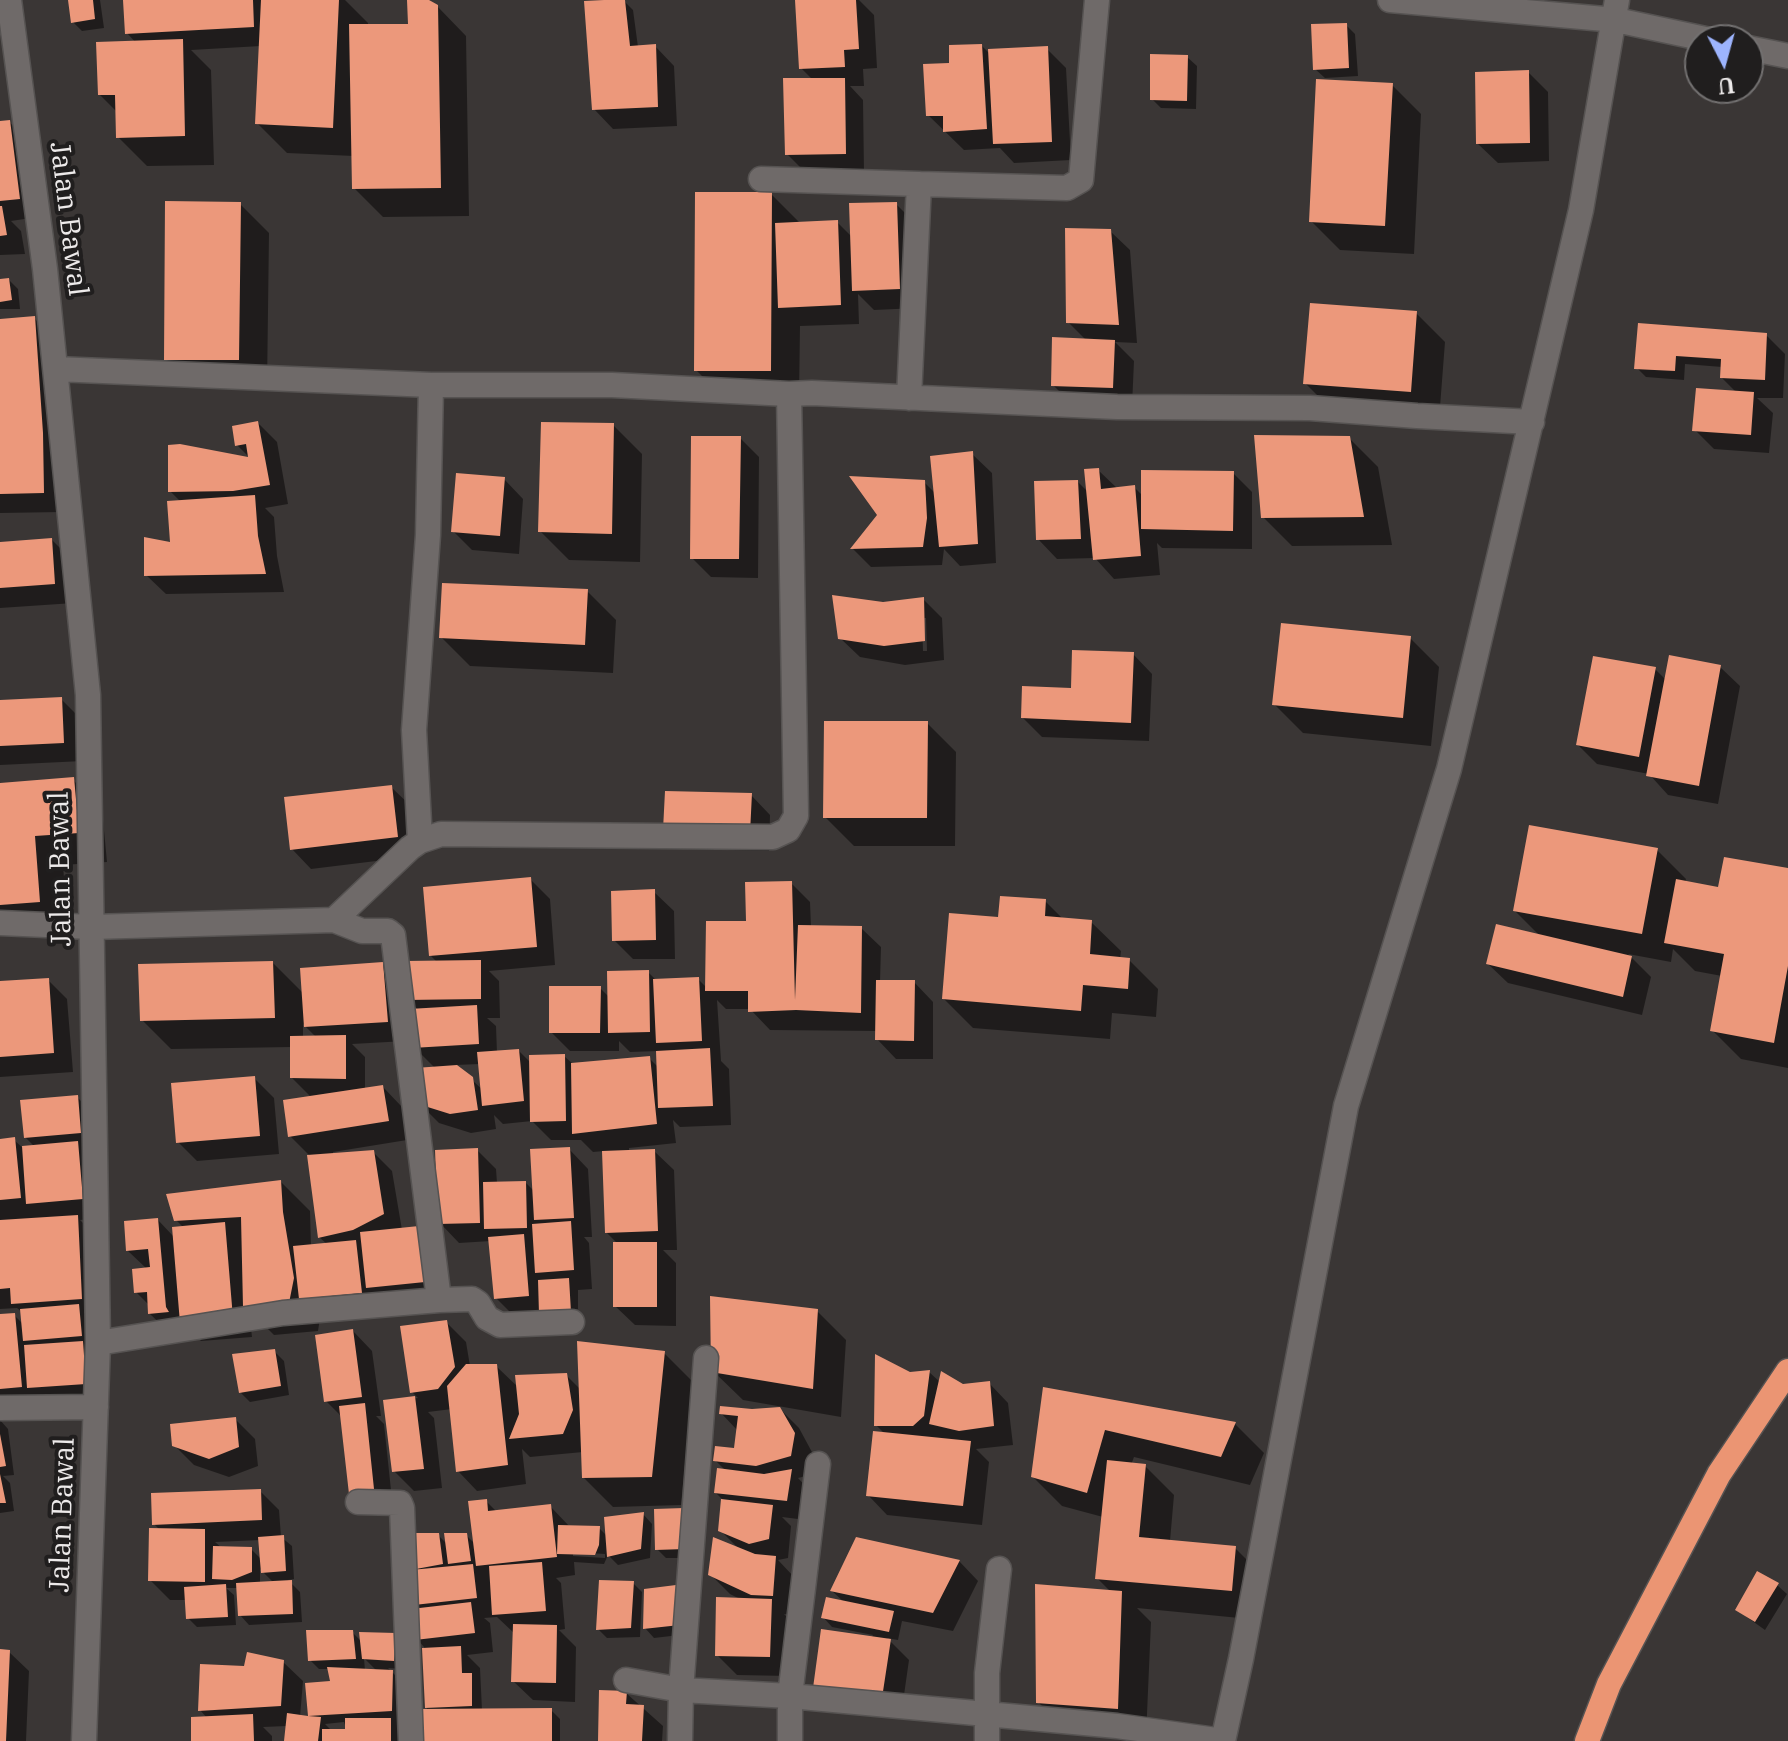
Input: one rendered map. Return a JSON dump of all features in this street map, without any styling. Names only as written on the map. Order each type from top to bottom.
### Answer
[{"type":"highway","points":[[1587,1741],[1609,1684],[1719,1474],[1788,1371]]},
{"type":"street","name":"Jalan Bawal","points":[[9,0],[45,269],[65,369],[88,695],[98,1343],[84,1741]]},
{"type":"street","points":[[761,179],[1067,188],[1081,180],[1097,0]]},
{"type":"street","points":[[1390,0],[1617,10],[1684,32]]},
{"type":"street","points":[[626,1680],[681,1690],[790,1696],[1117,1726],[1223,1741],[1346,1106],[1449,769],[1581,210],[1617,10]]},
{"type":"street","points":[[1764,51],[1788,56]]},
{"type":"street","points":[[909,398],[919,184]]},
{"type":"street","points":[[65,369],[431,385],[612,385],[1117,407],[1310,408],[1532,422]]},
{"type":"street","points":[[420,841],[414,730],[428,535],[431,385]]},
{"type":"street","points":[[334,920],[420,841],[441,834],[773,837],[788,830],[796,816],[789,394]]},
{"type":"street","points":[[0,923],[92,933],[334,920],[362,931],[388,931],[393,935],[439,1300]]},
{"type":"street","points":[[98,1343],[283,1313],[439,1300],[472,1299],[487,1318],[500,1325],[572,1322]]},
{"type":"street","points":[[680,1741],[681,1690],[706,1358]]},
{"type":"street","points":[[0,1408],[96,1407]]},
{"type":"street","points":[[790,1741],[790,1696],[818,1464]]},
{"type":"street","points":[[358,1502],[393,1502],[400,1503],[402,1508],[411,1741]]},
{"type":"street","points":[[987,1741],[989,1645],[999,1569]]},
{"type":"building","points":[[68,0],[93,0],[95,19],[71,23]]},
{"type":"building","points":[[123,0],[253,0],[254,27],[125,34]]},
{"type":"building","points":[[261,0],[339,0],[333,128],[255,124]]},
{"type":"building","points":[[407,0],[429,0],[438,5],[441,188],[352,189],[349,24],[408,24]]},
{"type":"building","points":[[625,0],[630,46],[656,44],[658,107],[592,110],[584,1]]},
{"type":"building","points":[[795,0],[856,0],[859,49],[844,50],[845,67],[799,69]]},
{"type":"building","points":[[1347,23],[1349,68],[1313,70],[1311,24]]},
{"type":"building","points":[[183,39],[185,136],[116,138],[115,95],[98,95],[96,42]]},
{"type":"building","points":[[982,44],[987,129],[943,132],[943,116],[926,116],[923,64],[949,63],[949,45]]},
{"type":"building","points":[[1048,46],[1052,142],[993,144],[988,49]]},
{"type":"building","points":[[1150,54],[1188,55],[1187,101],[1150,100]]},
{"type":"building","points":[[1529,70],[1530,143],[1476,144],[1475,72]]},
{"type":"building","points":[[783,78],[845,78],[846,154],[785,155]]},
{"type":"building","points":[[1316,79],[1393,83],[1385,226],[1309,222]]},
{"type":"building","points":[[10,120],[20,199],[0,201],[0,121]]},
{"type":"building","points":[[695,192],[772,192],[771,371],[694,371]]},
{"type":"building","points":[[165,201],[241,202],[239,360],[164,360]]},
{"type":"building","points":[[897,202],[900,289],[852,291],[849,203]]},
{"type":"building","points":[[0,206],[7,235],[0,236]]},
{"type":"building","points":[[838,220],[841,305],[778,308],[775,223]]},
{"type":"building","points":[[1065,228],[1111,229],[1119,325],[1066,323]]},
{"type":"building","points":[[9,278],[12,300],[0,302],[0,279]]},
{"type":"building","points":[[1310,303],[1417,311],[1411,392],[1303,384]]},
{"type":"building","points":[[35,316],[44,493],[0,494],[0,319]]},
{"type":"building","points":[[1638,323],[1767,333],[1765,380],[1720,378],[1721,359],[1676,356],[1675,371],[1634,369]]},
{"type":"building","points":[[1052,337],[1115,340],[1113,388],[1051,386]]},
{"type":"building","points":[[1696,388],[1754,392],[1751,435],[1692,431]]},
{"type":"building","points":[[258,421],[270,485],[233,491],[168,492],[168,445],[180,444],[248,457],[246,444],[235,446],[232,426]]},
{"type":"building","points":[[541,422],[614,423],[612,534],[538,532]]},
{"type":"building","points":[[1254,435],[1350,436],[1364,517],[1261,518]]},
{"type":"building","points":[[691,436],[741,436],[739,559],[690,559]]},
{"type":"building","points":[[973,451],[978,544],[939,547],[930,456]]},
{"type":"building","points":[[1099,468],[1101,489],[1135,485],[1141,556],[1093,560],[1084,469]]},
{"type":"building","points":[[1141,470],[1234,471],[1233,531],[1141,529]]},
{"type":"building","points":[[456,473],[505,477],[500,536],[451,532]]},
{"type":"building","points":[[849,476],[925,480],[927,518],[923,547],[850,549],[877,515]]},
{"type":"building","points":[[1078,480],[1081,539],[1036,540],[1034,481]]},
{"type":"building","points":[[255,495],[258,536],[266,574],[144,576],[144,537],[170,542],[167,501]]},
{"type":"building","points":[[52,538],[55,584],[0,588],[0,542]]},
{"type":"building","points":[[442,583],[588,589],[585,645],[439,638]]},
{"type":"building","points":[[832,595],[883,602],[924,597],[925,641],[884,646],[838,639]]},
{"type":"building","points":[[1281,623],[1411,636],[1403,718],[1272,705]]},
{"type":"building","points":[[1072,650],[1134,652],[1131,723],[1021,718],[1022,686],[1071,688]]},
{"type":"building","points":[[1669,655],[1721,665],[1699,786],[1646,776]]},
{"type":"building","points":[[1593,656],[1656,667],[1639,757],[1576,745]]},
{"type":"building","points":[[62,697],[64,743],[0,746],[0,700]]},
{"type":"building","points":[[824,721],[928,721],[927,818],[823,818]]},
{"type":"building","points":[[74,777],[79,833],[35,836],[40,902],[0,905],[0,783]]},
{"type":"building","points":[[392,785],[398,837],[290,850],[284,797]]},
{"type":"building","points":[[665,791],[752,793],[750,833],[663,830]]},
{"type":"building","points":[[1529,825],[1658,848],[1642,934],[1513,911]]},
{"type":"building","points":[[1724,857],[1788,868],[1788,966],[1774,1043],[1710,1031],[1724,954],[1664,943],[1676,879],[1718,887]]},
{"type":"building","points":[[531,877],[537,947],[429,956],[423,887]]},
{"type":"building","points":[[792,881],[795,1000],[798,925],[862,926],[861,1013],[796,1010],[748,1012],[748,991],[705,991],[706,921],[746,921],[745,882]]},
{"type":"building","points":[[655,889],[656,940],[612,941],[611,891]]},
{"type":"building","points":[[1000,896],[1046,899],[1045,916],[1092,920],[1090,954],[1130,958],[1128,989],[1083,985],[1081,1011],[942,999],[949,913],[998,917]]},
{"type":"building","points":[[1496,924],[1632,956],[1623,997],[1486,964]]},
{"type":"building","points":[[481,960],[481,999],[405,1000],[405,961]]},
{"type":"building","points":[[273,961],[275,1018],[140,1021],[138,964]]},
{"type":"building","points":[[383,962],[388,1022],[304,1027],[300,968]]},
{"type":"building","points":[[649,970],[650,1032],[608,1033],[607,971]]},
{"type":"building","points":[[699,977],[702,1041],[656,1043],[653,979]]},
{"type":"building","points":[[49,978],[54,1053],[0,1057],[0,981]]},
{"type":"building","points":[[876,980],[915,980],[914,1041],[875,1040]]},
{"type":"building","points":[[549,986],[601,986],[600,1033],[549,1033]]},
{"type":"building","points":[[477,1005],[479,1044],[412,1048],[409,1009]]},
{"type":"building","points":[[346,1035],[346,1079],[290,1078],[290,1036]]},
{"type":"building","points":[[710,1048],[713,1106],[658,1108],[656,1051]]},
{"type":"building","points":[[519,1049],[524,1101],[482,1106],[477,1052]]},
{"type":"building","points":[[565,1054],[566,1121],[530,1122],[529,1055]]},
{"type":"building","points":[[650,1056],[657,1124],[572,1134],[571,1063]]},
{"type":"building","points":[[457,1065],[473,1077],[478,1110],[450,1114],[418,1104],[415,1068]]},
{"type":"building","points":[[255,1076],[260,1136],[176,1143],[171,1083]]},
{"type":"building","points":[[383,1085],[389,1121],[288,1137],[283,1100]]},
{"type":"building","points":[[78,1095],[81,1133],[24,1138],[20,1100]]},
{"type":"building","points":[[15,1137],[21,1198],[0,1200],[0,1139]]},
{"type":"building","points":[[78,1141],[83,1199],[26,1204],[22,1146]]},
{"type":"building","points":[[570,1147],[574,1218],[534,1220],[530,1149]]},
{"type":"building","points":[[478,1148],[480,1223],[438,1224],[435,1150]]},
{"type":"building","points":[[655,1149],[658,1231],[605,1233],[602,1151]]},
{"type":"building","points":[[374,1150],[384,1214],[353,1230],[318,1238],[307,1155]]},
{"type":"building","points":[[281,1180],[294,1278],[289,1303],[243,1307],[241,1217],[174,1221],[166,1194]]},
{"type":"building","points":[[526,1181],[527,1228],[484,1229],[483,1182]]},
{"type":"building","points":[[78,1215],[82,1299],[11,1304],[10,1288],[0,1289],[0,1220]]},
{"type":"building","points":[[158,1218],[169,1312],[148,1314],[147,1292],[134,1293],[132,1269],[150,1267],[148,1249],[126,1251],[124,1221]]},
{"type":"building","points":[[571,1221],[574,1270],[535,1273],[532,1224]]},
{"type":"building","points":[[225,1222],[233,1318],[180,1323],[172,1227]]},
{"type":"building","points":[[419,1226],[425,1282],[366,1288],[360,1232]]},
{"type":"building","points":[[524,1234],[529,1296],[494,1299],[488,1237]]},
{"type":"building","points":[[356,1240],[362,1293],[299,1299],[293,1246]]},
{"type":"building","points":[[613,1242],[657,1242],[657,1307],[613,1307]]},
{"type":"building","points":[[569,1278],[571,1312],[539,1314],[538,1280]]},
{"type":"building","points":[[710,1296],[818,1309],[813,1389],[711,1372]]},
{"type":"building","points":[[79,1304],[82,1336],[23,1341],[20,1309]]},
{"type":"building","points":[[15,1313],[22,1387],[0,1389],[0,1314]]},
{"type":"building","points":[[447,1320],[455,1367],[438,1389],[410,1393],[400,1326]]},
{"type":"building","points":[[353,1329],[362,1397],[324,1402],[315,1335]]},
{"type":"building","points":[[83,1341],[86,1384],[27,1388],[24,1345]]},
{"type":"building","points":[[577,1341],[665,1351],[652,1477],[582,1478]]},
{"type":"building","points":[[275,1349],[281,1386],[239,1393],[232,1354]]},
{"type":"building","points":[[875,1354],[910,1372],[930,1370],[924,1416],[913,1426],[874,1426]]},
{"type":"building","points":[[466,1364],[497,1364],[508,1465],[456,1472],[447,1386]]},
{"type":"building","points":[[941,1371],[963,1384],[990,1381],[994,1426],[959,1431],[929,1424]]},
{"type":"building","points":[[567,1373],[573,1410],[563,1434],[509,1439],[519,1414],[515,1375]]},
{"type":"building","points":[[1043,1387],[1236,1422],[1221,1457],[1105,1430],[1087,1493],[1031,1477]]},
{"type":"building","points":[[415,1396],[424,1469],[392,1472],[383,1400]]},
{"type":"building","points":[[365,1403],[374,1489],[366,1494],[349,1494],[339,1406]]},
{"type":"building","points":[[720,1406],[752,1409],[780,1407],[795,1433],[791,1456],[756,1466],[713,1461],[715,1446],[734,1448],[738,1416],[719,1414]]},
{"type":"building","points":[[236,1417],[239,1447],[209,1459],[172,1446],[170,1424]]},
{"type":"building","points":[[873,1431],[971,1441],[963,1506],[866,1496]]},
{"type":"building","points":[[0,1434],[6,1466],[0,1467]]},
{"type":"building","points":[[1107,1460],[1146,1464],[1139,1537],[1236,1546],[1232,1591],[1095,1579]]},
{"type":"building","points":[[717,1468],[764,1474],[792,1469],[787,1501],[714,1493]]},
{"type":"building","points":[[0,1474],[6,1503],[0,1503]]},
{"type":"building","points":[[261,1489],[262,1520],[152,1525],[151,1493]]},
{"type":"building","points":[[487,1499],[488,1511],[551,1504],[557,1557],[476,1566],[468,1501]]},
{"type":"building","points":[[721,1499],[773,1505],[769,1539],[749,1544],[718,1531]]},
{"type":"building","points":[[684,1508],[685,1549],[655,1550],[654,1509]]},
{"type":"building","points":[[644,1512],[641,1549],[607,1557],[604,1517]]},
{"type":"building","points":[[558,1525],[600,1526],[595,1555],[557,1554]]},
{"type":"building","points":[[149,1528],[205,1529],[205,1582],[148,1581]]},
{"type":"building","points":[[411,1533],[439,1533],[443,1564],[416,1569]]},
{"type":"building","points":[[444,1533],[467,1533],[471,1561],[448,1564]]},
{"type":"building","points":[[284,1535],[286,1571],[261,1573],[258,1537]]},
{"type":"building","points":[[713,1537],[755,1554],[776,1556],[773,1596],[751,1595],[708,1575]]},
{"type":"building","points":[[856,1537],[960,1560],[933,1613],[830,1591]]},
{"type":"building","points":[[213,1546],[252,1547],[252,1572],[232,1580],[212,1579]]},
{"type":"building","points":[[542,1562],[546,1611],[492,1615],[489,1566]]},
{"type":"building","points":[[473,1564],[477,1598],[414,1605],[411,1570]]},
{"type":"building","points":[[1757,1571],[1779,1583],[1755,1622],[1735,1610]]},
{"type":"building","points":[[292,1580],[293,1614],[238,1616],[236,1583]]},
{"type":"building","points":[[599,1580],[634,1581],[631,1628],[596,1630]]},
{"type":"building","points":[[226,1584],[228,1617],[186,1619],[184,1587]]},
{"type":"building","points":[[1035,1584],[1122,1591],[1118,1709],[1036,1703]]},
{"type":"building","points":[[676,1585],[680,1625],[643,1629],[644,1589]]},
{"type":"building","points":[[716,1597],[772,1599],[770,1657],[715,1656]]},
{"type":"building","points":[[826,1597],[894,1611],[889,1632],[821,1618]]},
{"type":"building","points":[[471,1602],[475,1633],[415,1640],[411,1609]]},
{"type":"building","points":[[513,1624],[557,1625],[556,1683],[511,1682]]},
{"type":"building","points":[[821,1629],[891,1639],[882,1698],[813,1688]]},
{"type":"building","points":[[306,1630],[353,1630],[356,1659],[308,1661]]},
{"type":"building","points":[[359,1632],[396,1633],[394,1661],[362,1659]]},
{"type":"building","points":[[461,1646],[462,1673],[472,1673],[472,1706],[425,1708],[422,1648]]},
{"type":"building","points":[[0,1649],[10,1650],[6,1741],[0,1741]]},
{"type":"building","points":[[247,1652],[284,1660],[281,1706],[198,1711],[200,1664],[244,1666]]},
{"type":"building","points":[[327,1667],[393,1670],[392,1711],[308,1716],[305,1683],[330,1681]]},
{"type":"building","points":[[599,1690],[627,1691],[626,1704],[644,1705],[642,1741],[598,1741]]},
{"type":"building","points":[[552,1708],[552,1741],[417,1741],[417,1709]]},
{"type":"building","points":[[287,1713],[321,1717],[318,1741],[284,1741]]},
{"type":"building","points":[[253,1714],[254,1741],[191,1741],[191,1717]]},
{"type":"building","points":[[345,1718],[391,1718],[391,1741],[322,1741],[322,1729],[345,1729]]}]
